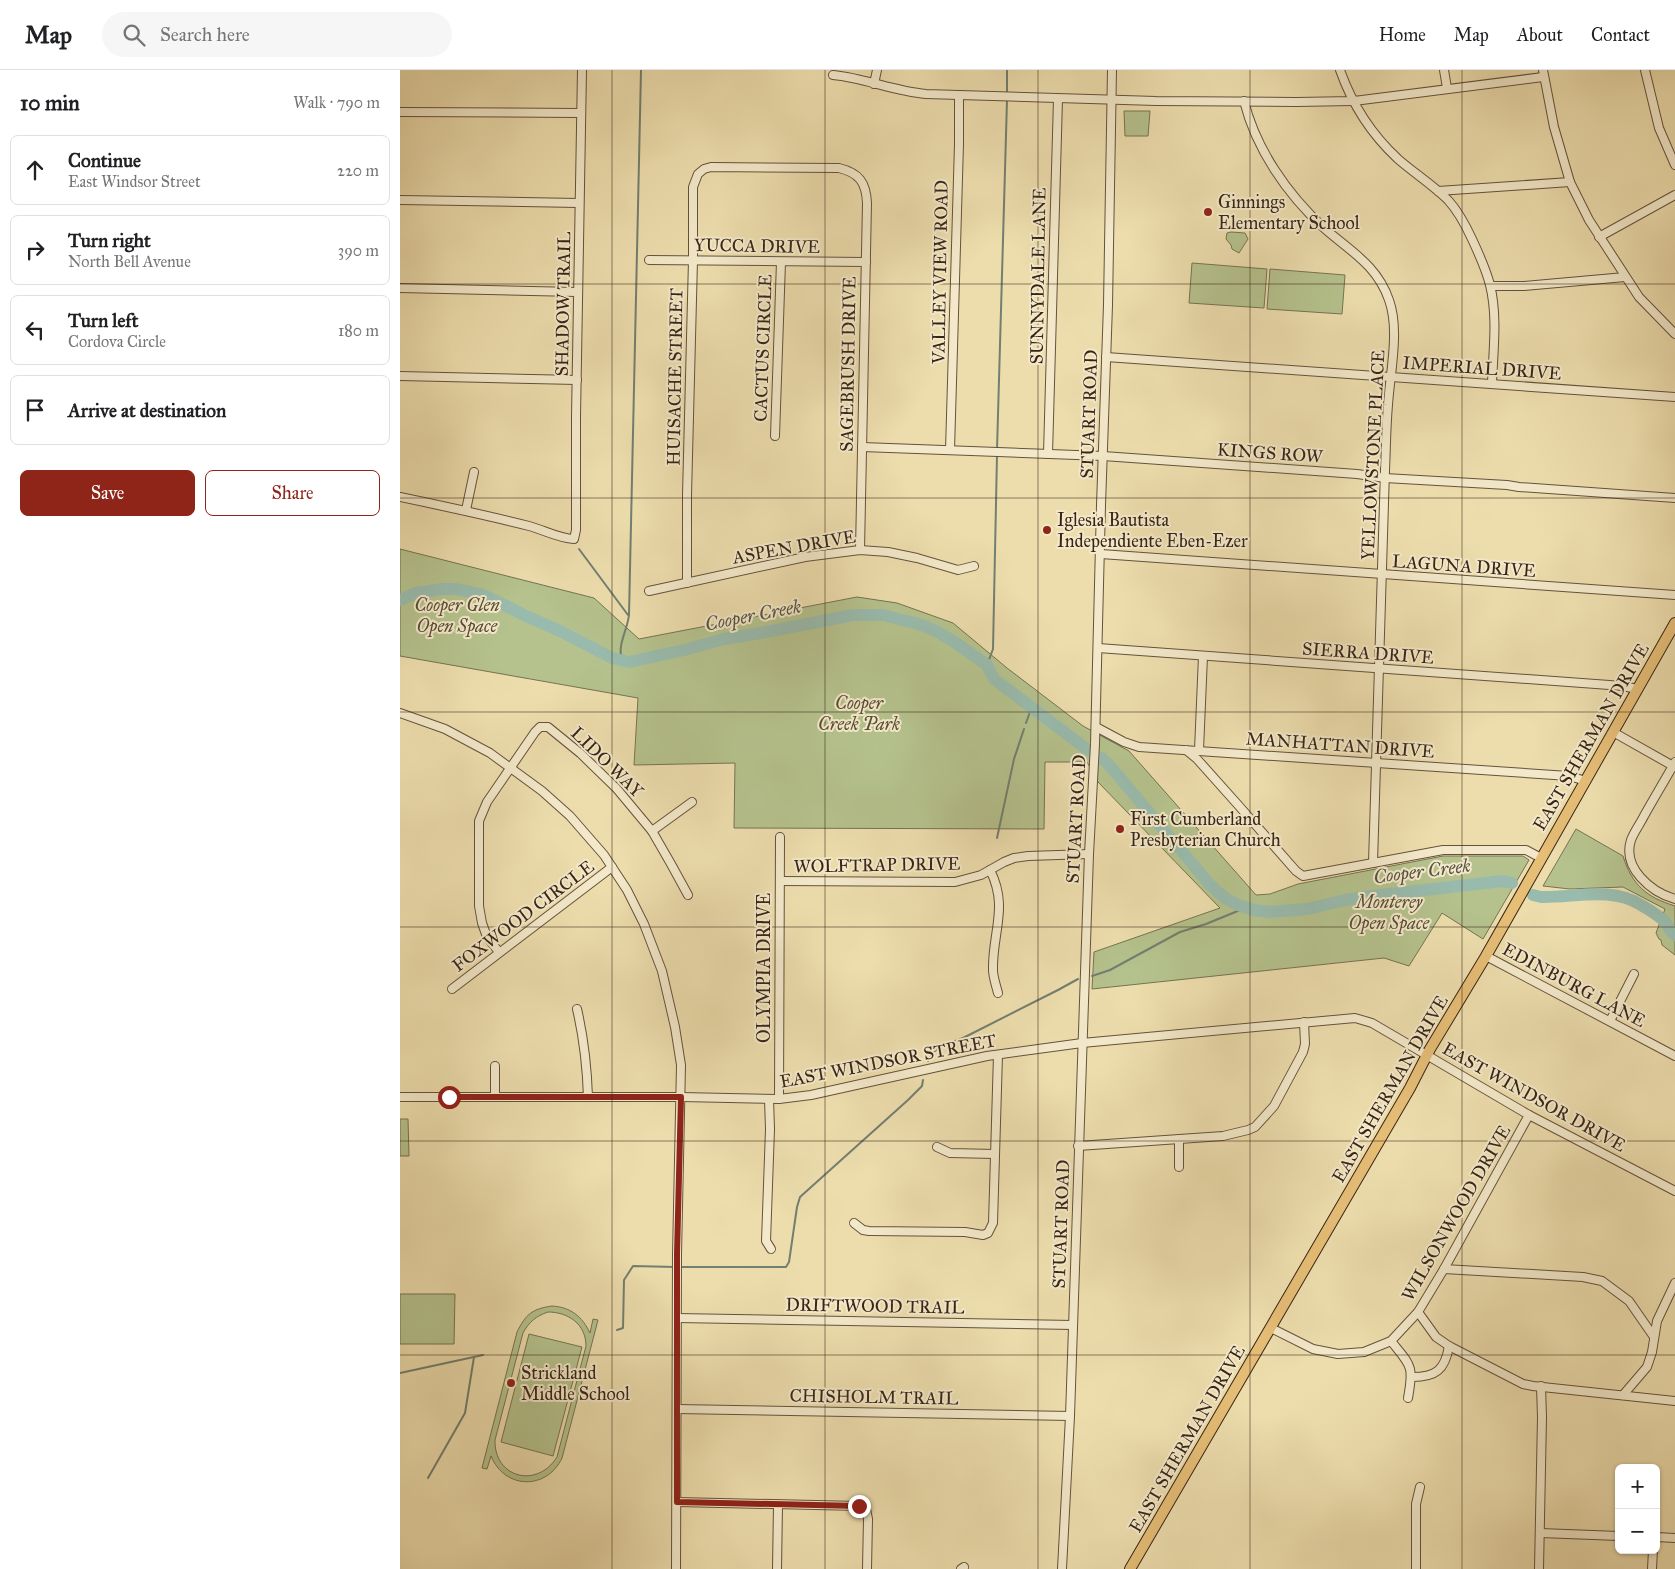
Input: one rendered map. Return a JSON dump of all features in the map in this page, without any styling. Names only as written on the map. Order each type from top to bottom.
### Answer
[{"type":"main road","name":"EAST SHERMAN DRIVE","points":[[1130,1569],[1410,1088],[1427,1055],[1486,956],[1675,623]]},
{"type":"street","name":"SHADOW TRAIL","points":[[466,510],[531,527],[563,538],[574,539],[576,530],[576,380],[582,70]]},
{"type":"street","points":[[874,84],[877,70]]},
{"type":"street","name":"STUART ROAD","points":[[1062,1569],[1070,1416],[1089,854],[1096,727],[1112,70]]},
{"type":"street","points":[[1340,70],[1363,118],[1377,138],[1398,159],[1438,191],[1453,207],[1468,231],[1484,264],[1491,286],[1494,313],[1492,384]]},
{"type":"street","points":[[1444,70],[1447,88]]},
{"type":"street","points":[[1644,70],[1659,128],[1675,165]]},
{"type":"street","points":[[833,74],[903,92],[1112,100],[1296,102],[1354,101],[1389,97],[1543,73],[1554,127],[1570,182],[1588,220],[1639,297],[1675,334]]},
{"type":"street","name":"VALLEY VIEW ROAD","points":[[950,450],[959,95]]},
{"type":"street","name":"SUNNYDALE LANE","points":[[1048,454],[1058,98]]},
{"type":"street","name":"YELLOWSTONE PLACE","points":[[1244,101],[1262,146],[1291,193],[1323,227],[1367,263],[1382,282],[1390,301],[1394,318],[1385,478],[1373,863]]},
{"type":"street","points":[[400,112],[581,113]]},
{"type":"street","name":"SAGEBRUSH DRIVE","points":[[698,174],[704,169],[718,166],[839,168],[855,174],[865,186],[868,202],[860,550]]},
{"type":"street","name":"HUISACHE STREET","points":[[687,583],[693,186],[698,174]]},
{"type":"street","points":[[1438,191],[1570,182]]},
{"type":"street","points":[[1599,237],[1675,195]]},
{"type":"street","points":[[400,200],[579,202]]},
{"type":"street","name":"YUCCA DRIVE","points":[[648,260],[866,262]]},
{"type":"street","name":"CACTUS CIRCLE","points":[[775,436],[781,262]]},
{"type":"street","points":[[1491,286],[1524,286],[1625,277]]},
{"type":"street","points":[[400,288],[578,292]]},
{"type":"street","name":"IMPERIAL DRIVE","points":[[1106,357],[1675,397]]},
{"type":"street","points":[[400,376],[576,380]]},
{"type":"street","name":"KINGS ROW","points":[[862,447],[1103,456],[1675,498]]},
{"type":"street","points":[[400,497],[466,510],[474,472]]},
{"type":"street","name":"ASPEN DRIVE","points":[[648,591],[805,557],[860,550],[888,552],[958,570],[974,566]]},
{"type":"street","name":"LAGUNA DRIVE","points":[[1101,554],[1675,595]]},
{"type":"street","name":"SIERRA DRIVE","points":[[1098,648],[1614,685],[1636,689]]},
{"type":"street","points":[[1199,750],[1202,656]]},
{"type":"street","points":[[400,713],[445,729],[490,753],[542,791],[570,816],[604,854],[634,903],[662,971],[675,1027],[681,1065],[677,1256],[676,1569]]},
{"type":"street","name":"LIDO WAY","points":[[511,767],[535,732],[540,727],[548,727],[580,753],[617,789],[652,831],[688,894]]},
{"type":"street","name":"MANHATTAN DRIVE","points":[[1096,727],[1124,742],[1139,746],[1569,776],[1586,781]]},
{"type":"street","points":[[1612,732],[1674,765],[1634,834],[1630,849],[1633,864],[1648,886],[1663,895],[1675,899]]},
{"type":"street","points":[[1186,750],[1197,759],[1296,871],[1303,876],[1442,850],[1526,850],[1541,858]]},
{"type":"street","points":[[499,952],[487,937],[479,906],[479,821],[487,802],[511,767]]},
{"type":"street","points":[[652,831],[692,802]]},
{"type":"street","name":"OLYMPIA DRIVE","points":[[778,1099],[780,837]]},
{"type":"street","name":"WOLFTRAP DRIVE","points":[[780,881],[955,882],[969,879],[1004,862],[1021,857],[1089,854]]},
{"type":"street","name":"FOXWOOD CIRCLE","points":[[452,989],[612,866]]},
{"type":"street","points":[[990,870],[999,894],[999,918],[993,970],[998,993]]},
{"type":"street","name":"EDINBURG LANE","points":[[1486,956],[1675,1056]]},
{"type":"street","points":[[1610,1021],[1634,974]]},
{"type":"street","points":[[578,1009],[587,1064],[588,1097]]},
{"type":"street","name":"EAST WINDSOR DRIVE","points":[[1082,1043],[1355,1018],[1372,1023],[1529,1115],[1675,1191]]},
{"type":"street","points":[[1078,1146],[1223,1136],[1255,1127],[1274,1106],[1303,1052],[1305,1044],[1304,1022]]},
{"type":"street","name":"EAST WINDSOR STREET","points":[[400,1097],[778,1099],[811,1095],[998,1055],[1082,1043]]},
{"type":"street","points":[[854,1224],[863,1230],[869,1231],[965,1232],[983,1236],[988,1233],[993,1223],[998,1055]]},
{"type":"street","points":[[495,1066],[495,1097]]},
{"type":"street","points":[[769,1099],[770,1129],[766,1241],[771,1249]]},
{"type":"street","name":"WILSONWOOD DRIVE","points":[[1271,1328],[1313,1349],[1338,1354],[1364,1352],[1391,1341],[1418,1312],[1444,1269],[1529,1115]]},
{"type":"street","points":[[1178,1140],[1179,1167]]},
{"type":"street","points":[[937,1148],[950,1153],[995,1154]]},
{"type":"street","points":[[1444,1269],[1583,1277],[1602,1281],[1629,1301],[1654,1337]]},
{"type":"street","points":[[1623,1396],[1647,1367],[1652,1352],[1657,1321],[1675,1283]]},
{"type":"street","points":[[1418,1312],[1436,1337],[1449,1346],[1515,1381],[1533,1386],[1675,1401]]},
{"type":"street","name":"DRIFTWOOD TRAIL","points":[[677,1318],[1073,1325]]},
{"type":"street","points":[[1391,1341],[1410,1365],[1412,1377],[1408,1398]]},
{"type":"street","points":[[1412,1377],[1422,1377],[1437,1373],[1444,1366],[1449,1346]]},
{"type":"street","points":[[1539,1569],[1542,1386]]},
{"type":"street","name":"CHISHOLM TRAIL","points":[[677,1409],[1070,1416]]},
{"type":"street","points":[[1416,1569],[1416,1504],[1420,1487]]},
{"type":"street","points":[[677,1502],[859,1506],[866,1509],[868,1519],[867,1569]]},
{"type":"street","points":[[777,1569],[778,1505]]},
{"type":"street","points":[[1540,1532],[1615,1536]]},
{"type":"street","points":[[1660,1537],[1675,1538]]},
{"type":"street","points":[[1652,1569],[1653,1554]]},
{"type":"green space","points":[[1124,111],[1150,111],[1148,136],[1125,136]]},
{"type":"green space","points":[[1227,233],[1245,233],[1248,239],[1239,253],[1232,249],[1226,239]]},
{"type":"green space","points":[[1192,263],[1267,269],[1264,308],[1189,303]]},
{"type":"green space","points":[[1270,269],[1345,275],[1342,314],[1267,309]]},
{"type":"green space","name":"Cooper Creek Park","points":[[400,549],[594,598],[639,639],[857,597],[897,603],[953,623],[1007,668],[1083,726],[1129,751],[1256,895],[1270,894],[1298,884],[1443,856],[1523,856],[1529,860],[1483,939],[1442,913],[1409,966],[1384,958],[1092,989],[1094,952],[1220,908],[1098,782],[1087,762],[1045,762],[1044,829],[734,828],[735,763],[634,765],[638,698],[400,656]]},
{"type":"green space","points":[[1576,829],[1623,856],[1631,875],[1642,889],[1648,894],[1675,906],[1675,955],[1662,945],[1656,933],[1665,909],[1623,887],[1570,889],[1543,886]]},
{"type":"green space","points":[[400,1119],[408,1119],[409,1156],[400,1156]]},
{"type":"green space","points":[[400,1294],[455,1294],[454,1344],[400,1344]]},
{"type":"green space","points":[[552,1306],[570,1310],[579,1317],[590,1333],[593,1319],[598,1320],[562,1458],[547,1476],[526,1482],[506,1475],[497,1467],[491,1456],[487,1469],[482,1468],[517,1332],[530,1313]],"holes":[[[548,1312],[569,1317],[579,1326],[583,1331],[586,1346],[557,1457],[549,1467],[539,1473],[528,1476],[518,1475],[509,1471],[501,1463],[495,1440],[523,1333],[530,1323],[540,1315]]]},
{"type":"green space","points":[[529,1334],[582,1347],[553,1456],[501,1442]]},
{"type":"waterway","points":[[622,661],[621,643],[629,615],[641,70]]},
{"type":"waterway","points":[[1007,70],[1007,95]]},
{"type":"waterway","points":[[997,450],[1007,100]]},
{"type":"waterway","points":[[987,665],[993,649],[997,455]]},
{"type":"waterway","points":[[579,549],[628,615]]},
{"type":"waterway","name":"Cooper Creek","points":[[400,600],[416,593],[442,589],[456,589],[480,594],[560,631],[612,658],[629,662],[724,639],[853,615],[883,615],[919,624],[953,641],[987,665],[994,679],[1088,750]]},
{"type":"waterway","points":[[1026,723],[1031,709]]},
{"type":"waterway","points":[[997,838],[1014,759],[1024,729]]},
{"type":"waterway","name":"Cooper Creek","points":[[1102,758],[1211,886],[1225,898],[1254,910],[1270,912],[1308,909],[1372,896],[1503,881],[1512,883]]},
{"type":"waterway","name":"Cooper Creek","points":[[1533,895],[1554,897],[1605,894],[1629,899],[1661,918],[1675,935]]},
{"type":"waterway","points":[[1092,976],[1110,970],[1180,932],[1206,924],[1245,908]]},
{"type":"waterway","points":[[928,1061],[932,1053],[942,1046],[963,1038],[1078,979]]},
{"type":"waterway","points":[[679,1267],[786,1267],[789,1262],[800,1197],[908,1100],[922,1086],[923,1080]]},
{"type":"waterway","points":[[617,1330],[623,1328],[624,1280],[633,1266],[675,1267]]},
{"type":"waterway","points":[[400,1373],[483,1355]]},
{"type":"waterway","points":[[428,1478],[465,1413],[474,1357]]},
{"type":"place","name":"Ginnings Elementary School","points":[[1208,212]]},
{"type":"place","name":"Iglesia Bautista Independiente Eben-Ezer","points":[[1047,530]]},
{"type":"place","name":"First Cumberland Presbyterian Church","points":[[1120,829]]},
{"type":"place","name":"Strickland Middle School","points":[[511,1383]]},
{"type":"route","points":[[449,1097],[681,1097],[677,1254],[677,1502],[859,1506]]},
{"type":"park label","name":"Cooper Glen Open Space","points":[[457,615]]},
{"type":"park label","name":"Monterey Open Space","points":[[1389,912]]}]
